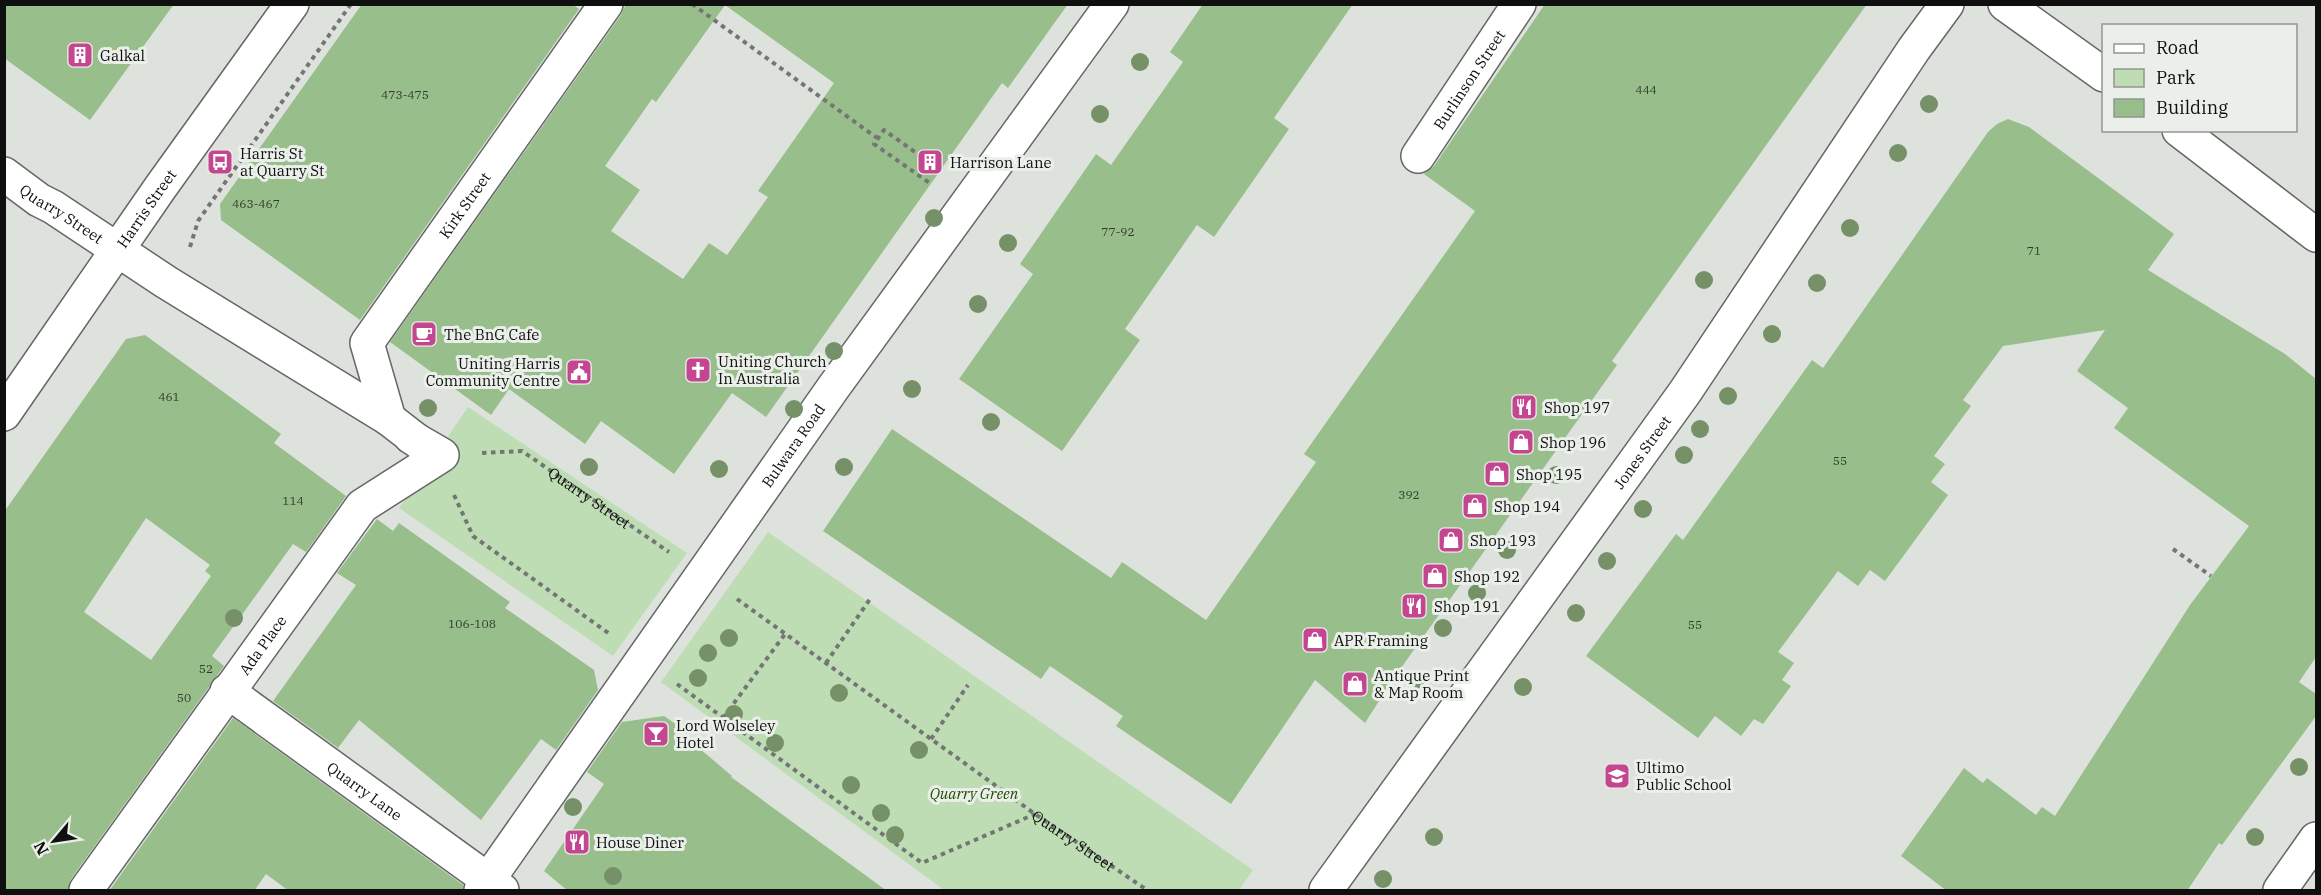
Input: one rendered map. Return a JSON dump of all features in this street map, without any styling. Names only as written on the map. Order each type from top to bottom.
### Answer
[{"type":"street","name":"Harris Street","points":[[4,414],[160,188],[292,4]]},
{"type":"street","name":"Kirk Street","points":[[412,437],[367,343],[606,4]]},
{"type":"street","name":"Bulwara Road","points":[[490,887],[702,573],[833,388],[1112,4]]},
{"type":"street","name":"Burlinson Street","points":[[1418,156],[1519,4]]},
{"type":"street","name":"Jones Street","points":[[1326,891],[1685,392],[1914,49],[1947,4]]},
{"type":"street","points":[[2005,4],[2102,74]]},
{"type":"street","points":[[2182,132],[2316,235]]},
{"type":"street","name":"Quarry Street","points":[[4,174],[39,200],[412,437]]},
{"type":"street","name":"Ada Place","points":[[86,891],[362,506],[441,454],[412,437]]},
{"type":"street","name":"Quarry Lane","points":[[227,692],[490,887]]},
{"type":"street","points":[[2280,891],[2316,839]]},
{"type":"path","points":[[190,247],[198,222],[351,4]]},
{"type":"path","points":[[692,4],[878,138]]},
{"type":"path","points":[[922,157],[884,130],[874,144],[939,190]]},
{"type":"path","points":[[412,437],[473,536],[922,864],[1035,814]]},
{"type":"path","name":"Quarry Street","points":[[412,437],[522,451],[702,573],[1035,814],[1147,891]]},
{"type":"path","points":[[2173,549],[2211,576]]},
{"type":"path","points":[[825,663],[870,599]]},
{"type":"path","points":[[723,718],[785,634]]},
{"type":"path","points":[[932,739],[968,685]]},
{"type":"green space","points":[[468,407],[687,553],[613,656],[399,508]]},
{"type":"green space","name":"Quarry Green","points":[[768,532],[1253,870],[1239,890],[944,890],[661,682]]},
{"type":"building","name":"Galkal","points":[[4,4],[174,4],[90,120],[4,58]]},
{"type":"building","points":[[362,4],[572,4],[579,9],[360,320],[221,220],[220,204]]},
{"type":"building","points":[[626,4],[1068,4],[1008,88],[1002,83],[766,417],[732,393],[674,474],[601,421],[585,444],[509,389],[491,415],[390,342],[621,15]],"holes":[[[725,5],[834,83],[758,191],[768,197],[727,255],[709,243],[683,279],[611,231],[640,190],[605,166],[652,99],[656,102]]]},
{"type":"building","points":[[1203,4],[1353,4],[1274,118],[1289,129],[1214,237],[1197,225],[1125,329],[1140,340],[1062,451],[959,379],[1033,274],[1020,264],[1096,154],[1111,165],[1183,62],[1170,52]]},
{"type":"building","points":[[1545,4],[1867,4],[1612,361],[1617,365],[1391,682],[1365,723],[1315,680],[1231,804],[1116,726],[1123,716],[1050,666],[1041,679],[823,531],[892,429],[1111,578],[1122,562],[1206,620],[1316,462],[1304,454],[1475,211],[1424,174],[1434,166]]},
{"type":"building","points":[[2008,119],[2029,127],[2174,234],[2148,270],[2285,354],[2316,379],[2316,657],[2299,682],[2316,694],[2316,716],[2222,845],[2219,843],[2187,891],[1947,891],[1901,856],[1964,768],[1983,783],[1987,778],[2036,815],[2042,807],[2055,816],[2190,605],[2249,526],[2114,428],[2128,408],[2077,371],[2105,330],[2003,346],[1963,400],[1971,406],[1934,456],[1945,464],[1931,482],[1948,495],[1885,581],[1870,570],[1858,586],[1838,571],[1778,652],[1794,663],[1782,680],[1791,686],[1763,724],[1754,719],[1741,736],[1715,716],[1698,738],[1586,656],[1676,534],[1683,540],[1812,360],[1823,368],[1988,132],[1997,124]]},
{"type":"building","points":[[145,335],[281,434],[274,443],[346,496],[306,552],[293,544],[212,656],[224,666],[71,879],[68,891],[4,891],[4,512],[126,339]],"holes":[[[146,518],[210,565],[205,571],[211,576],[151,660],[84,612]]]},
{"type":"building","points":[[377,519],[393,531],[399,523],[510,602],[505,608],[594,670],[598,690],[556,750],[541,739],[481,820],[359,720],[338,748],[273,701],[356,585],[337,573]]},
{"type":"building","points":[[664,716],[689,733],[686,737],[731,777],[887,891],[568,891],[544,871],[604,784],[587,772],[622,722]]},
{"type":"building","points":[[233,718],[463,885],[463,891],[289,891],[266,874],[254,891],[109,891]]},
{"type":"place","name":"Galkal","points":[[80,55]]},
{"type":"place","name":"Harris St at Quarry St","points":[[220,162]]},
{"type":"place","name":"Harrison Lane","points":[[930,162]]},
{"type":"place","name":"The BnG Cafe","points":[[424,334]]},
{"type":"place","name":"Uniting Church In Australia","points":[[698,370]]},
{"type":"place","name":"Uniting Harris Community Centre","points":[[579,372]]},
{"type":"place","name":"Shop 197","points":[[1524,407]]},
{"type":"place","name":"Shop 196","points":[[1521,442]]},
{"type":"place","name":"Shop 195","points":[[1497,474]]},
{"type":"place","name":"Shop 194","points":[[1475,506]]},
{"type":"place","name":"Shop 193","points":[[1451,540]]},
{"type":"place","name":"Shop 192","points":[[1435,576]]},
{"type":"place","name":"Shop 191","points":[[1414,606]]},
{"type":"place","name":"APR Framing","points":[[1315,640]]},
{"type":"place","name":"Antique Print & Map Room","points":[[1355,684]]},
{"type":"place","name":"Lord Wolseley Hotel","points":[[656,734]]},
{"type":"place","name":"Ultimo Public School","points":[[1617,776]]},
{"type":"place","name":"House Diner","points":[[577,842]]}]
